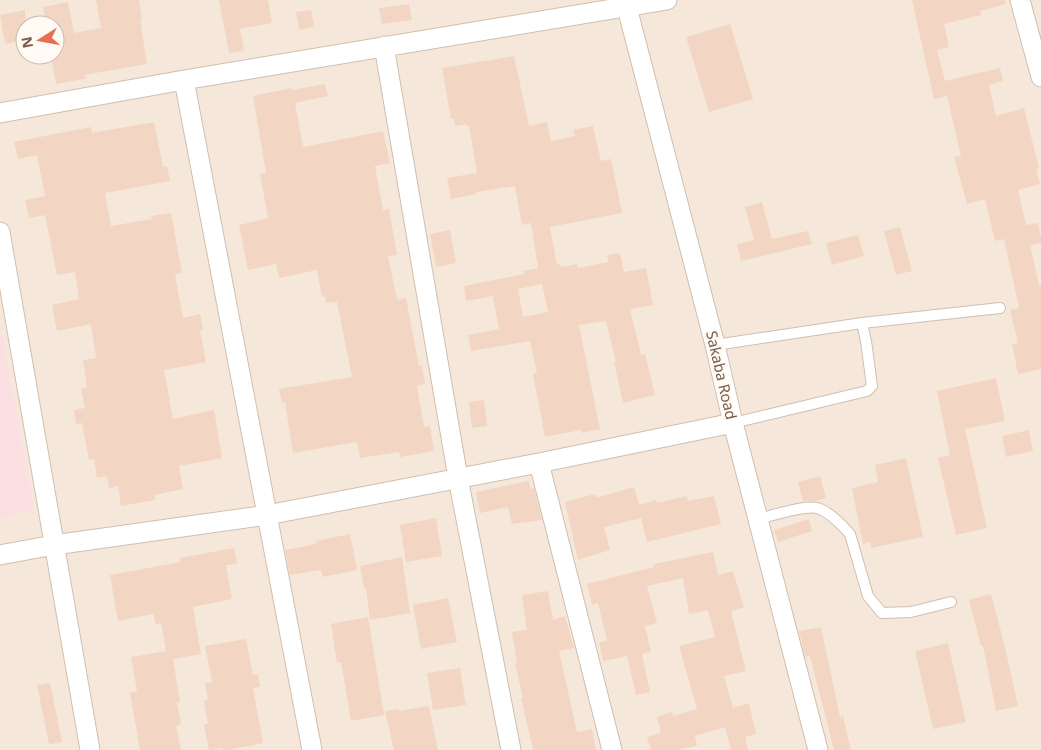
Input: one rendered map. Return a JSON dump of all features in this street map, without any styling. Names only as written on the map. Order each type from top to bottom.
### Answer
[{"type":"street","points":[[0,113],[626,4],[667,0]]},
{"type":"street","points":[[1020,0],[1041,78]]},
{"type":"street","name":"Sakaba Road","points":[[626,4],[716,345],[733,423],[818,750]]},
{"type":"street","points":[[384,46],[458,478],[511,750]]},
{"type":"street","points":[[184,80],[312,750]]},
{"type":"street","points":[[0,232],[90,750]]},
{"type":"street","points":[[0,555],[54,545],[267,515],[540,463],[733,423]]},
{"type":"street","points":[[540,463],[612,750]]},
{"type":"lane","points":[[716,345],[862,323],[1000,308]]},
{"type":"lane","points":[[733,423],[868,391],[872,386],[862,323]]},
{"type":"lane","points":[[758,519],[810,507],[819,508],[844,526],[850,534],[868,596],[882,613],[911,612],[951,602]]},
{"type":"shaded area","points":[[0,0],[1041,0],[1041,750],[0,750]]},
{"type":"shaded area","points":[[0,322],[34,511],[0,518]]},
{"type":"building","points":[[96,0],[139,0],[147,64],[84,75],[85,79],[56,84],[53,65],[65,65],[65,15],[44,15],[43,7],[68,2],[74,33],[101,28]]},
{"type":"building","points":[[219,0],[268,0],[272,23],[240,29],[244,51],[229,53]]},
{"type":"building","points":[[912,0],[1005,0],[1006,4],[980,11],[981,15],[944,24],[949,47],[937,50],[945,81],[1000,68],[1003,81],[989,85],[996,116],[1024,108],[1039,168],[1036,169],[1040,184],[1018,190],[1026,225],[1038,223],[1041,238],[1041,243],[1030,245],[1039,285],[1041,285],[1041,369],[1018,374],[1012,344],[1018,343],[1010,310],[1019,308],[1004,239],[995,241],[985,199],[967,204],[954,157],[961,156],[947,96],[934,99]]},
{"type":"building","points":[[409,4],[412,20],[382,24],[379,8]]},
{"type":"building","points":[[25,10],[25,15],[15,15],[15,42],[5,44],[0,15]]},
{"type":"building","points":[[311,10],[314,27],[299,30],[296,12]]},
{"type":"building","points":[[730,24],[753,99],[709,112],[686,37]]},
{"type":"building","points":[[514,56],[529,126],[547,122],[551,141],[575,136],[573,130],[593,126],[601,161],[611,159],[622,213],[550,227],[557,265],[560,264],[561,267],[577,264],[578,268],[608,262],[607,255],[620,253],[624,272],[646,268],[653,305],[630,309],[641,355],[645,354],[655,395],[623,403],[606,321],[579,325],[600,429],[582,433],[581,430],[545,437],[533,374],[537,373],[530,341],[471,351],[468,335],[499,329],[493,296],[466,301],[464,286],[524,274],[523,271],[538,268],[531,223],[522,225],[515,186],[476,192],[476,194],[451,199],[447,178],[477,173],[469,126],[467,124],[455,126],[454,119],[451,119],[442,68]],"holes":[[[542,284],[548,312],[523,317],[518,289]]]},
{"type":"building","points":[[325,84],[328,96],[295,103],[303,147],[383,131],[390,163],[375,166],[383,210],[389,209],[397,255],[388,256],[397,300],[406,298],[419,366],[422,365],[425,384],[417,386],[424,427],[430,426],[434,451],[400,457],[399,452],[360,458],[357,442],[293,453],[285,402],[282,403],[279,389],[352,377],[337,302],[326,303],[325,296],[322,297],[317,270],[279,278],[276,264],[248,270],[239,225],[268,218],[260,174],[266,173],[253,96]]},
{"type":"building","points":[[154,122],[163,167],[167,166],[170,181],[105,193],[111,226],[152,219],[151,216],[171,213],[182,273],[175,275],[183,318],[200,314],[203,330],[200,330],[206,362],[164,370],[173,419],[214,410],[222,458],[179,466],[183,489],[154,495],[155,500],[121,506],[118,486],[109,488],[107,476],[97,478],[94,459],[89,460],[82,423],[76,424],[74,410],[85,408],[81,389],[87,387],[83,360],[96,358],[91,324],[57,331],[52,305],[79,299],[75,272],[57,275],[45,215],[29,218],[25,200],[45,196],[37,155],[18,159],[14,142],[91,127],[92,133]]},
{"type":"building","points":[[762,202],[772,239],[808,231],[812,244],[741,261],[737,244],[754,240],[745,207]]},
{"type":"building","points":[[900,227],[912,271],[896,275],[884,231]]},
{"type":"building","points":[[450,230],[456,263],[436,267],[430,234]]},
{"type":"building","points":[[858,235],[864,256],[832,265],[826,243]]},
{"type":"building","points":[[996,378],[1005,421],[965,429],[987,528],[956,535],[938,458],[950,455],[937,391]]},
{"type":"building","points":[[484,400],[487,426],[472,428],[469,402]]},
{"type":"building","points":[[1029,430],[1033,451],[1006,457],[1002,436]]},
{"type":"building","points":[[906,458],[923,537],[871,548],[870,542],[863,544],[852,488],[878,482],[875,465]]},
{"type":"building","points":[[820,476],[826,498],[815,501],[803,501],[798,482]]},
{"type":"building","points":[[529,481],[530,489],[534,488],[542,520],[512,524],[508,507],[480,513],[476,492]]},
{"type":"building","points":[[634,487],[639,505],[656,500],[657,503],[687,496],[688,501],[714,496],[721,524],[647,542],[641,518],[604,527],[610,550],[578,560],[565,502],[595,494],[596,498]]},
{"type":"building","points":[[436,518],[442,556],[406,562],[400,525]]},
{"type":"building","points":[[809,519],[812,531],[778,542],[774,530]]},
{"type":"building","points":[[350,534],[357,570],[323,577],[321,570],[290,575],[285,550],[316,544],[316,541]]},
{"type":"building","points":[[234,548],[237,564],[226,565],[232,599],[193,607],[201,654],[173,659],[180,702],[177,703],[181,724],[176,726],[181,750],[140,750],[130,693],[137,691],[131,657],[166,651],[161,623],[156,625],[153,614],[118,621],[110,575],[181,562],[180,558]]},
{"type":"building","points":[[713,552],[718,575],[733,571],[744,607],[731,611],[746,671],[724,676],[733,708],[749,703],[756,734],[745,737],[748,750],[731,750],[725,727],[695,736],[697,746],[677,750],[651,750],[647,737],[661,733],[657,717],[672,712],[673,716],[697,709],[679,646],[715,637],[708,610],[689,614],[683,578],[647,586],[657,623],[645,626],[651,652],[642,654],[650,692],[636,695],[627,656],[603,661],[599,642],[607,641],[598,603],[592,605],[587,584],[654,567],[654,564]]},
{"type":"building","points":[[402,557],[410,613],[370,620],[366,589],[364,589],[360,566]]},
{"type":"building","points":[[548,591],[553,620],[565,616],[574,648],[559,651],[577,732],[592,729],[596,750],[533,750],[521,698],[523,698],[515,664],[517,663],[512,632],[527,630],[522,595]]},
{"type":"building","points":[[991,594],[1018,706],[996,711],[983,646],[981,646],[969,600]]},
{"type":"building","points":[[448,598],[457,642],[421,649],[413,605]]},
{"type":"building","points":[[368,617],[384,715],[351,721],[341,662],[337,663],[331,624]]},
{"type":"building","points":[[821,627],[840,717],[843,716],[851,750],[834,750],[810,656],[805,657],[799,631]]},
{"type":"building","points":[[246,639],[253,675],[258,674],[260,687],[253,688],[263,743],[228,750],[223,750],[223,748],[209,750],[204,725],[208,724],[204,701],[208,700],[205,683],[212,682],[205,646]]},
{"type":"building","points":[[948,643],[966,722],[933,729],[915,651]]},
{"type":"building","points":[[460,668],[466,705],[433,710],[427,673]]},
{"type":"building","points":[[50,683],[62,742],[49,744],[37,685]]},
{"type":"building","points":[[429,706],[438,750],[394,750],[385,711],[398,709],[399,711]]}]
